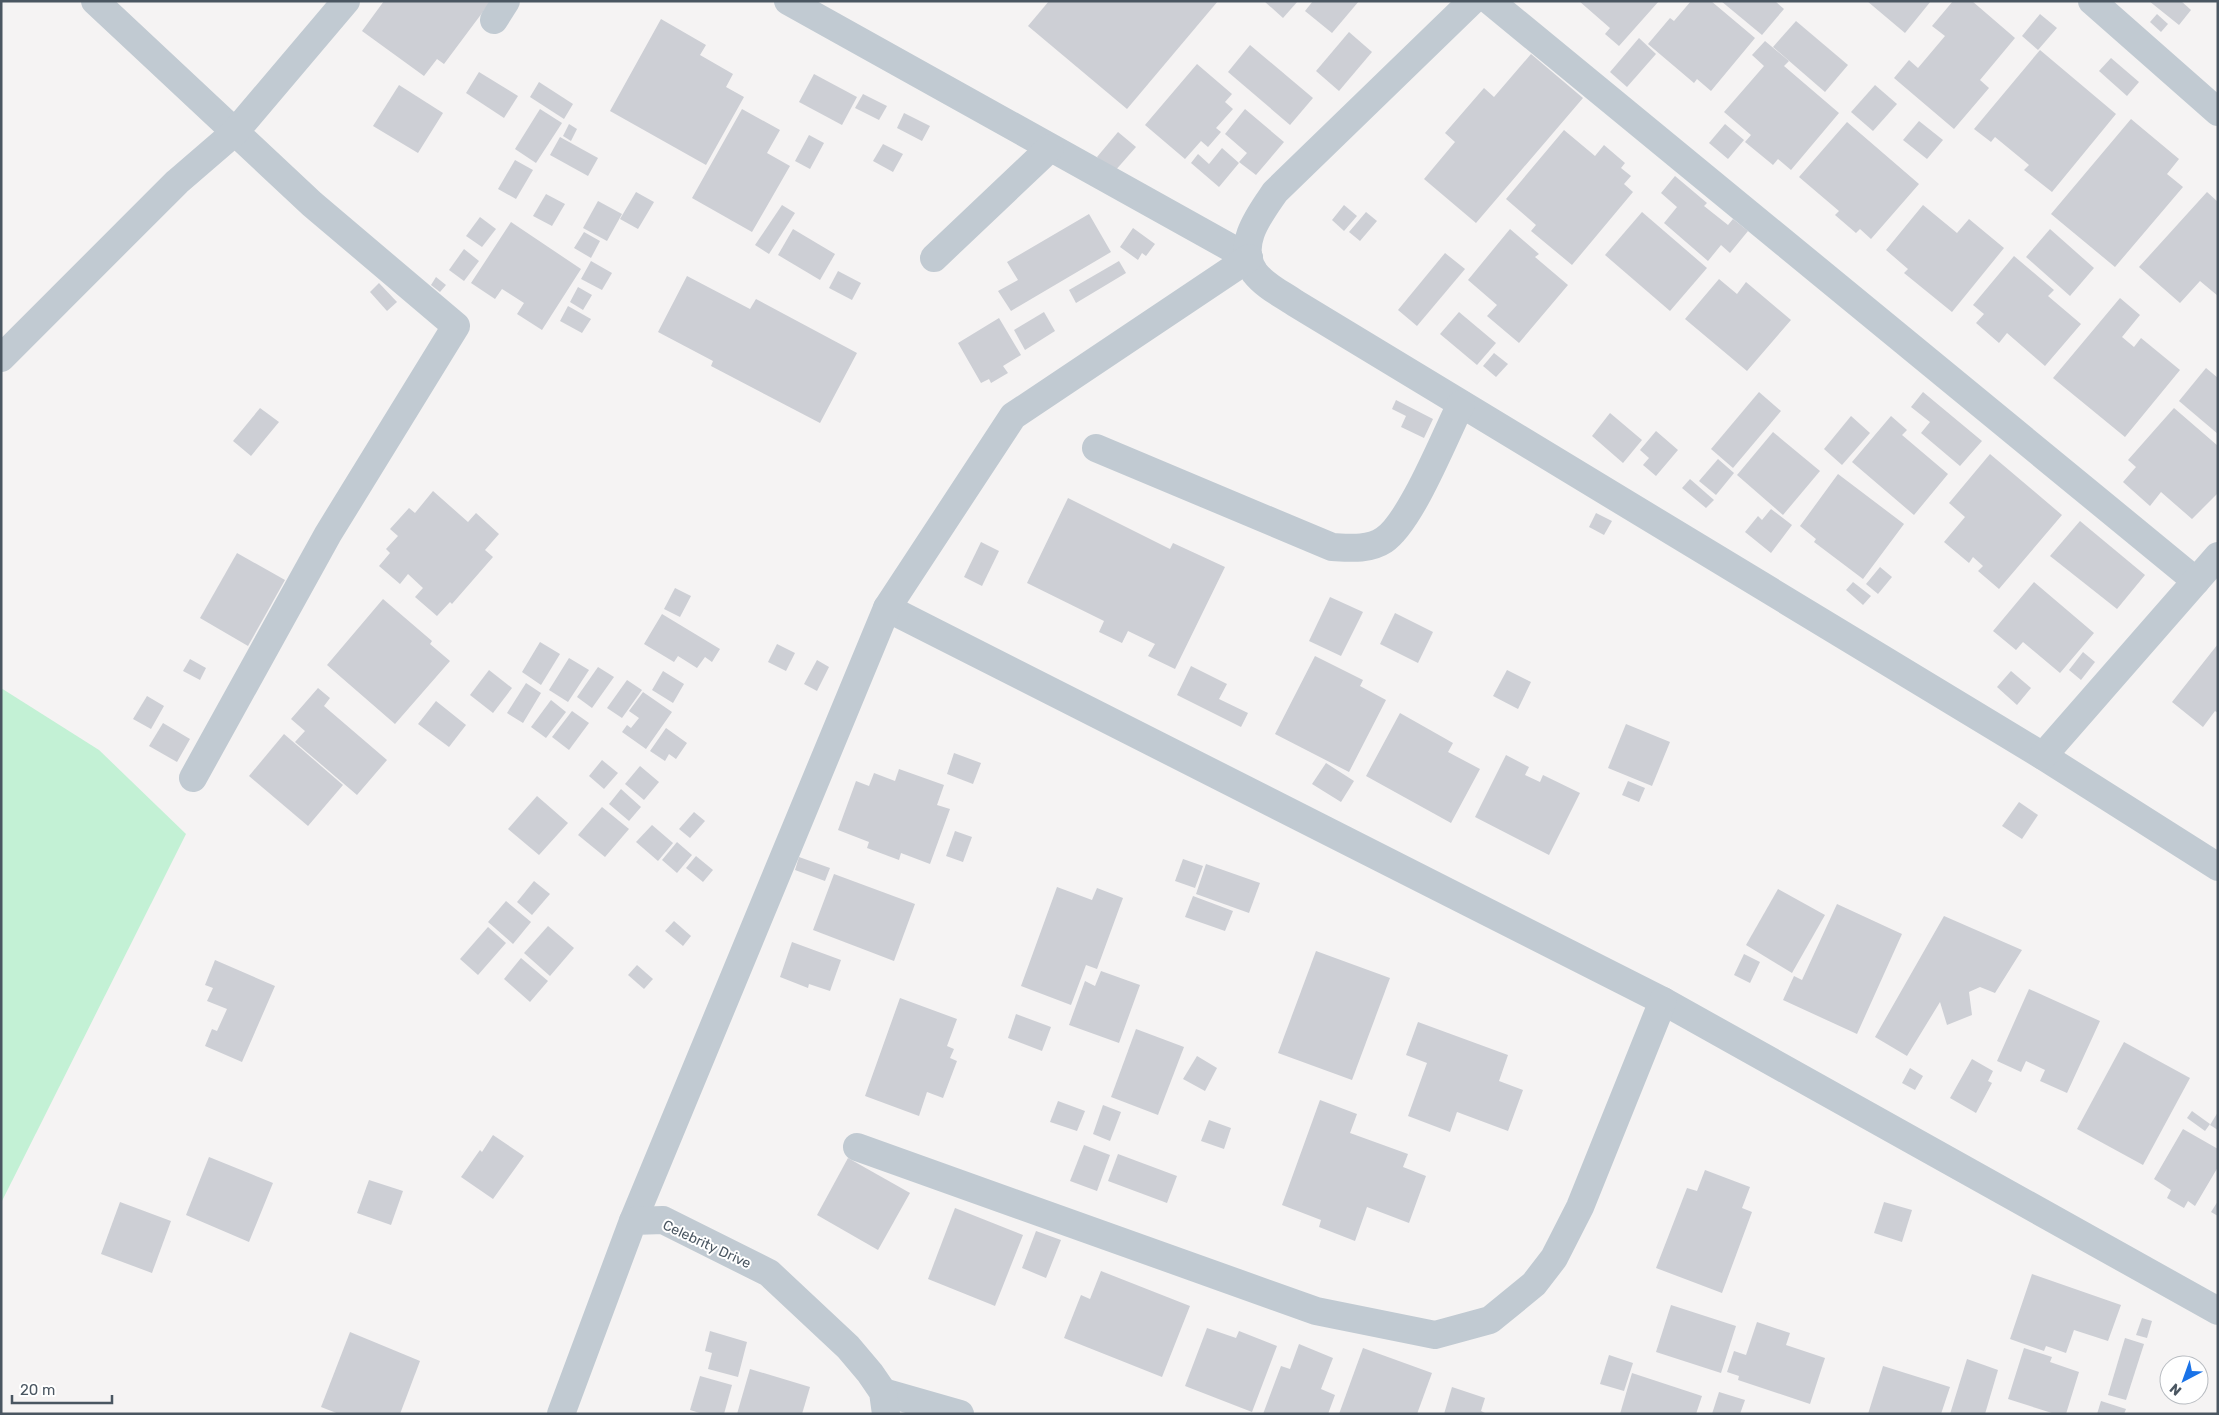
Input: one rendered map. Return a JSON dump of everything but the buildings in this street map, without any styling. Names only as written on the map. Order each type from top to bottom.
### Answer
[{"type":"street","points":[[95,1],[312,204],[456,326],[328,534],[193,778]]},
{"type":"street","points":[[1,358],[178,182],[235,132],[346,1]]},
{"type":"street","points":[[788,1],[1249,258]]},
{"type":"street","points":[[1472,1],[1275,192],[1255,220],[1248,243],[1249,258],[1255,272],[1270,286],[1461,404],[2043,756],[2218,868]]},
{"type":"street","points":[[1490,1],[2196,581]]},
{"type":"street","points":[[2092,1],[2218,112]]},
{"type":"street","points":[[934,258],[1050,148]]},
{"type":"street","points":[[561,1414],[633,1221],[887,608],[1013,416],[1249,258]]},
{"type":"street","points":[[1096,448],[1332,547],[1359,549],[1384,541],[1402,523],[1461,404]]},
{"type":"street","points":[[2043,756],[2218,556]]},
{"type":"street","points":[[887,608],[1662,1001],[2218,1311]]},
{"type":"street","points":[[857,1147],[1316,1311],[1435,1334],[1490,1320],[1534,1284],[1554,1258],[1580,1207],[1662,1001]]},
{"type":"street","name":"Celebrity Drive","points":[[633,1221],[664,1220],[769,1273],[848,1347],[884,1403]]},
{"type":"street","points":[[884,1403],[960,1414]]},
{"type":"green space","points":[[1,688],[99,750],[186,834],[1,1203]]}]
